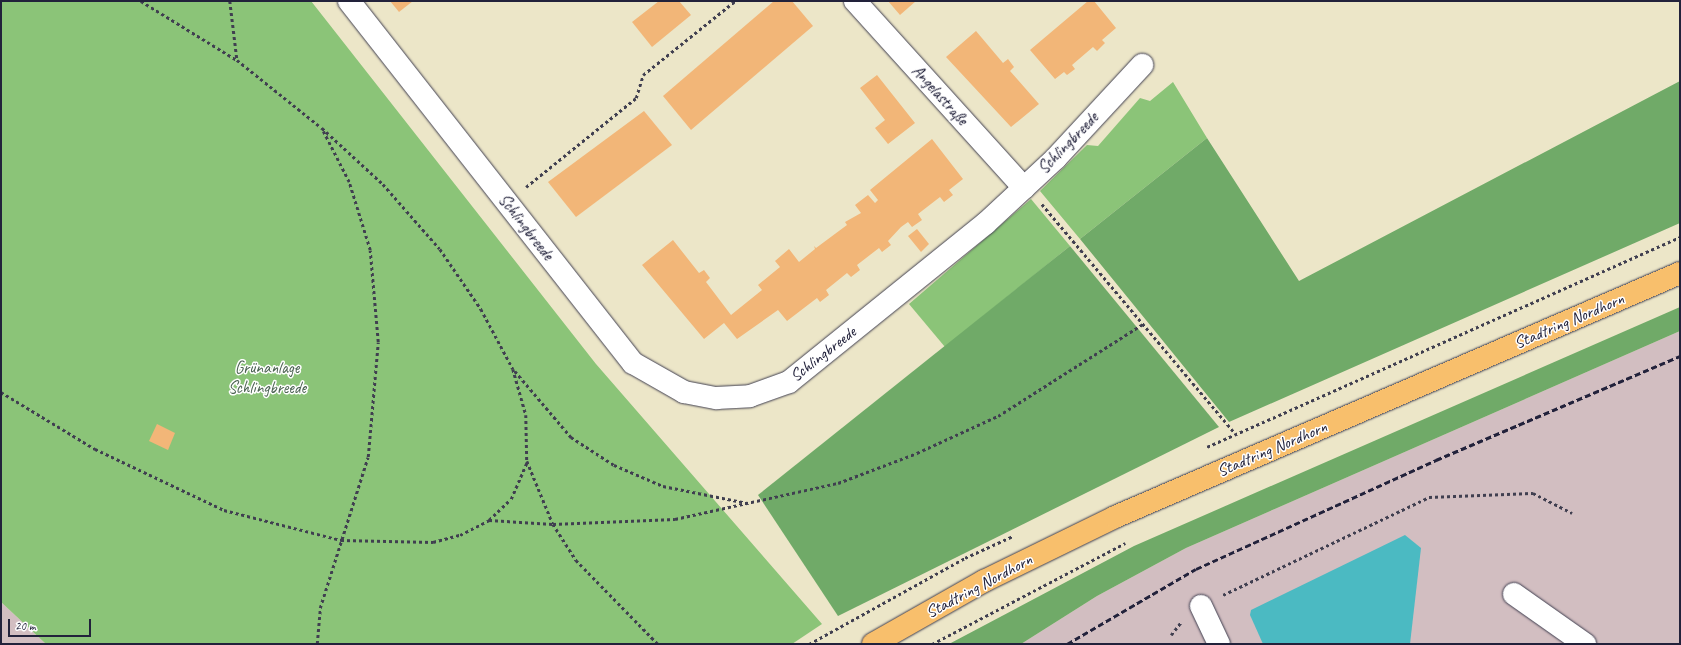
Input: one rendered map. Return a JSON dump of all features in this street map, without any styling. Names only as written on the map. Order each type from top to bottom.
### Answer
[{"type":"main road","name":"Stadtring Nordhorn","points":[[873,644],[984,581],[1115,517],[1680,273]]},
{"type":"street","name":"Schlingbreede","points":[[348,1],[633,363],[684,392],[716,398],[750,396],[789,382],[985,224],[1024,188],[1142,65]]},
{"type":"street","name":"Angelastraße","points":[[855,1],[1024,188]]},
{"type":"street","points":[[1514,594],[1585,644]]},
{"type":"street","points":[[1201,606],[1219,644]]},
{"type":"path","points":[[141,1],[237,60],[322,128],[383,184],[440,249],[482,308],[513,369],[526,415],[527,461],[553,524],[576,560],[658,644]]},
{"type":"path","points":[[230,1],[237,60]]},
{"type":"path","points":[[507,202],[636,98],[643,75],[735,1]]},
{"type":"path","points":[[317,644],[320,608],[368,457],[378,342],[370,250],[349,182],[322,128]]},
{"type":"path","points":[[1024,188],[1035,196],[1236,434]]},
{"type":"path","points":[[490,520],[553,524],[675,519],[749,504],[838,483],[924,450],[998,416],[1143,324]]},
{"type":"path","points":[[513,369],[571,437],[614,465],[663,486],[749,504]]},
{"type":"path","points":[[1,392],[95,449],[224,510],[341,540],[433,542],[460,535],[490,520],[511,500],[527,461]]},
{"type":"path","points":[[1171,635],[1189,612],[1429,497],[1533,494],[1572,513]]},
{"type":"path","points":[[932,644],[1129,541]]},
{"type":"shaded area","points":[[1680,331],[1680,644],[1021,644],[1097,596],[1186,548]]},
{"type":"shaded area","points":[[1,602],[46,644],[1,644]]},
{"type":"green space","name":"Grünanlage Schlingbreede","points":[[1,1],[311,1],[596,364],[822,624],[792,644],[46,644],[1,602]]},
{"type":"green space","points":[[1680,81],[1680,223],[1229,422],[1080,239],[1207,138],[1299,281]]},
{"type":"green space","points":[[1173,82],[1207,138],[1080,239],[1040,191],[1087,145],[1098,146],[1140,98],[1150,101]]},
{"type":"green space","points":[[1031,199],[1070,246],[945,347],[909,304]]},
{"type":"green space","points":[[1070,246],[1219,427],[838,616],[758,495]]},
{"type":"green space","points":[[1680,307],[1680,331],[1186,548],[1097,596],[1021,644],[949,644],[1134,546]]},
{"type":"water","points":[[1405,535],[1421,548],[1410,644],[1263,644],[1250,615],[1251,610]]},
{"type":"building","points":[[390,1],[413,1],[399,12]]},
{"type":"building","points":[[659,1],[679,1],[691,15],[652,47],[632,22]]},
{"type":"building","points":[[774,1],[792,1],[813,26],[691,130],[663,96]]},
{"type":"building","points":[[888,1],[916,1],[900,15]]},
{"type":"building","points":[[1088,1],[1094,1],[1116,28],[1102,40],[1105,43],[1097,51],[1093,47],[1072,65],[1075,69],[1067,75],[1064,72],[1055,79],[1030,50]]},
{"type":"building","points":[[976,31],[1003,63],[1008,59],[1014,67],[1010,71],[1039,104],[1011,127],[946,57]]},
{"type":"building","points":[[877,75],[915,123],[888,144],[875,128],[885,120],[860,88]]},
{"type":"building","points":[[644,111],[672,145],[576,217],[548,182]]},
{"type":"building","points":[[932,139],[963,179],[949,190],[953,195],[944,202],[940,197],[918,214],[922,220],[912,227],[908,222],[901,227],[888,241],[891,245],[882,252],[879,248],[857,265],[860,270],[851,277],[847,273],[826,290],[829,295],[820,302],[817,298],[787,321],[778,310],[737,339],[724,323],[704,339],[642,265],[673,240],[699,273],[704,270],[710,278],[706,282],[731,315],[762,290],[758,285],[780,267],[775,261],[789,249],[799,262],[815,249],[814,246],[816,248],[847,225],[845,222],[861,213],[855,205],[868,195],[875,203],[878,200],[870,190]]},
{"type":"building","points":[[917,229],[929,244],[921,252],[908,236]]},
{"type":"building","points":[[157,424],[175,433],[168,450],[149,441]]},
{"type":"railway","points":[[1067,644],[1196,569],[1436,460],[1680,356]]}]
